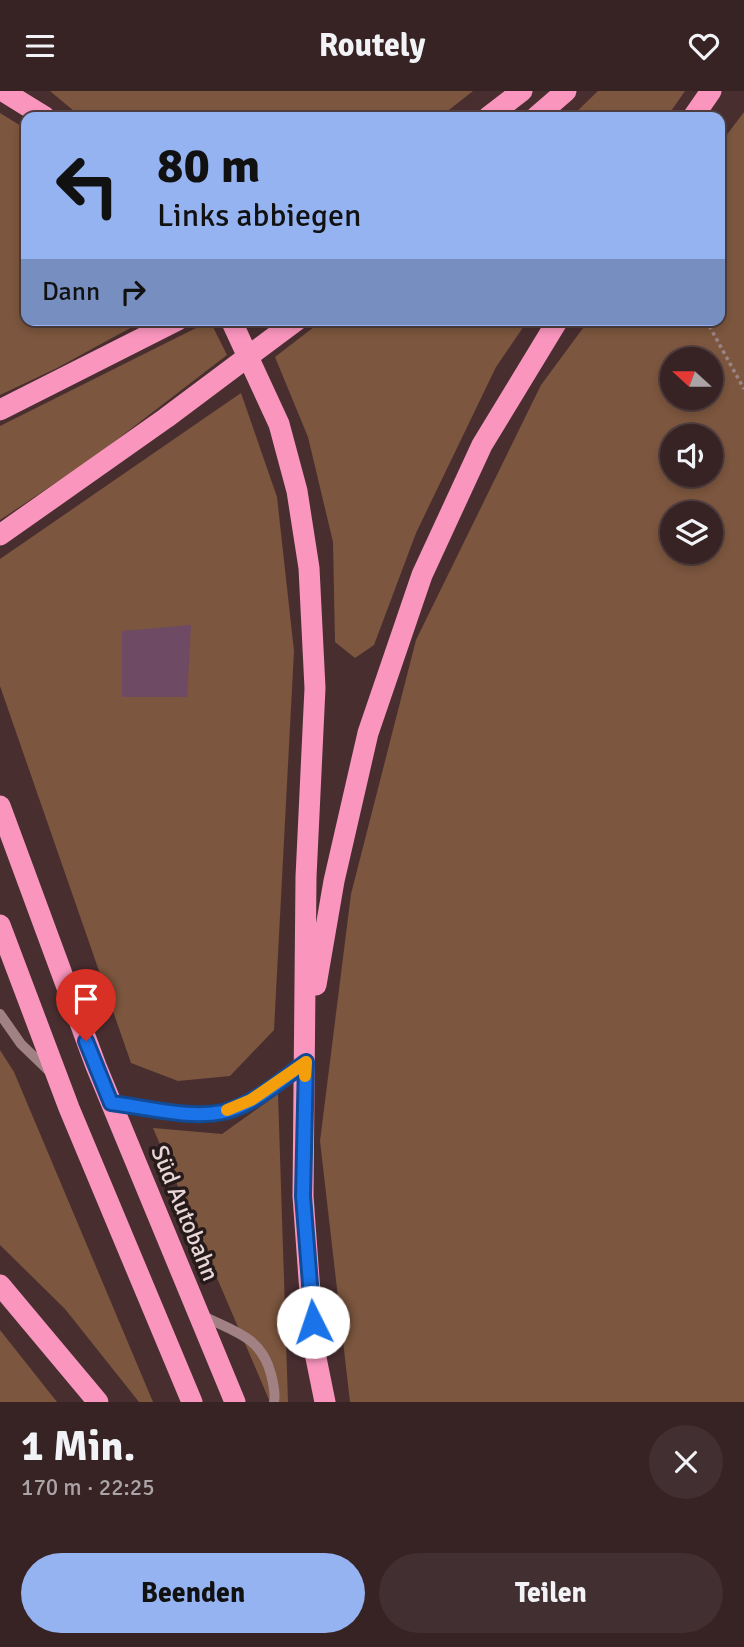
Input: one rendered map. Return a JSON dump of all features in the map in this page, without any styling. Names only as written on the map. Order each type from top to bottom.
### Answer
[{"type":"highway","points":[[4,91],[37,112]]},
{"type":"highway","points":[[495,112],[522,91]]},
{"type":"highway","points":[[542,112],[566,91]]},
{"type":"highway","points":[[696,112],[711,91]]},
{"type":"highway","points":[[0,410],[166,326]]},
{"type":"highway","points":[[234,326],[279,424],[297,491],[309,568],[315,688],[306,877],[303,1196],[314,1347],[325,1402]]},
{"type":"highway","points":[[0,535],[166,418],[288,326]]},
{"type":"highway","points":[[306,1054],[334,881],[368,733],[422,575],[482,445],[554,326]]},
{"type":"highway","name":"Süd Autobahn","points":[[0,806],[111,1103],[235,1402]]},
{"type":"highway","points":[[0,925],[58,1080],[192,1402]]},
{"type":"highway","points":[[0,1285],[98,1402]]},
{"type":"lane","points":[[0,1014],[21,1044],[58,1080]]},
{"type":"lane","points":[[111,1103],[194,1114],[224,1112],[251,1100],[306,1054]]},
{"type":"lane","points":[[198,1313],[253,1342],[266,1354],[276,1393],[274,1402]]},
{"type":"path","points":[[709,326],[744,389]]},
{"type":"shaded area","points":[[50,91],[473,91],[446,112],[75,112]]},
{"type":"shaded area","points":[[598,91],[685,91],[670,112],[576,112]]},
{"type":"shaded area","points":[[744,112],[744,1402],[350,1402],[320,1141],[351,894],[416,640],[541,385],[585,326],[725,326],[725,137]]},
{"type":"shaded area","points":[[0,113],[21,126],[21,326],[134,326],[0,395]]},
{"type":"shaded area","points":[[200,326],[212,326],[227,355],[93,458],[0,520],[0,426]]},
{"type":"shaded area","points":[[315,326],[524,326],[496,367],[416,533],[374,645],[355,658],[335,642],[333,542],[308,437],[275,357]]},
{"type":"shaded area","points":[[241,393],[277,497],[294,651],[274,1030],[230,1076],[178,1081],[131,1063],[0,686],[0,559]]},
{"type":"shaded area","points":[[191,625],[187,697],[122,697],[122,631]]},
{"type":"shaded area","points":[[0,1050],[14,1072],[153,1402],[139,1402],[65,1309],[0,1245]]},
{"type":"shaded area","points":[[278,1094],[288,1402],[270,1402],[153,1128],[222,1134]]},
{"type":"shaded area","points":[[0,1330],[57,1402],[0,1402]]},
{"type":"slow traffic","points":[[227,1110],[251,1100],[306,1062],[305,1076]]},
{"type":"route","points":[[86,1041],[111,1103],[194,1114],[224,1112],[251,1100],[306,1062],[303,1196],[313,1322]]}]
